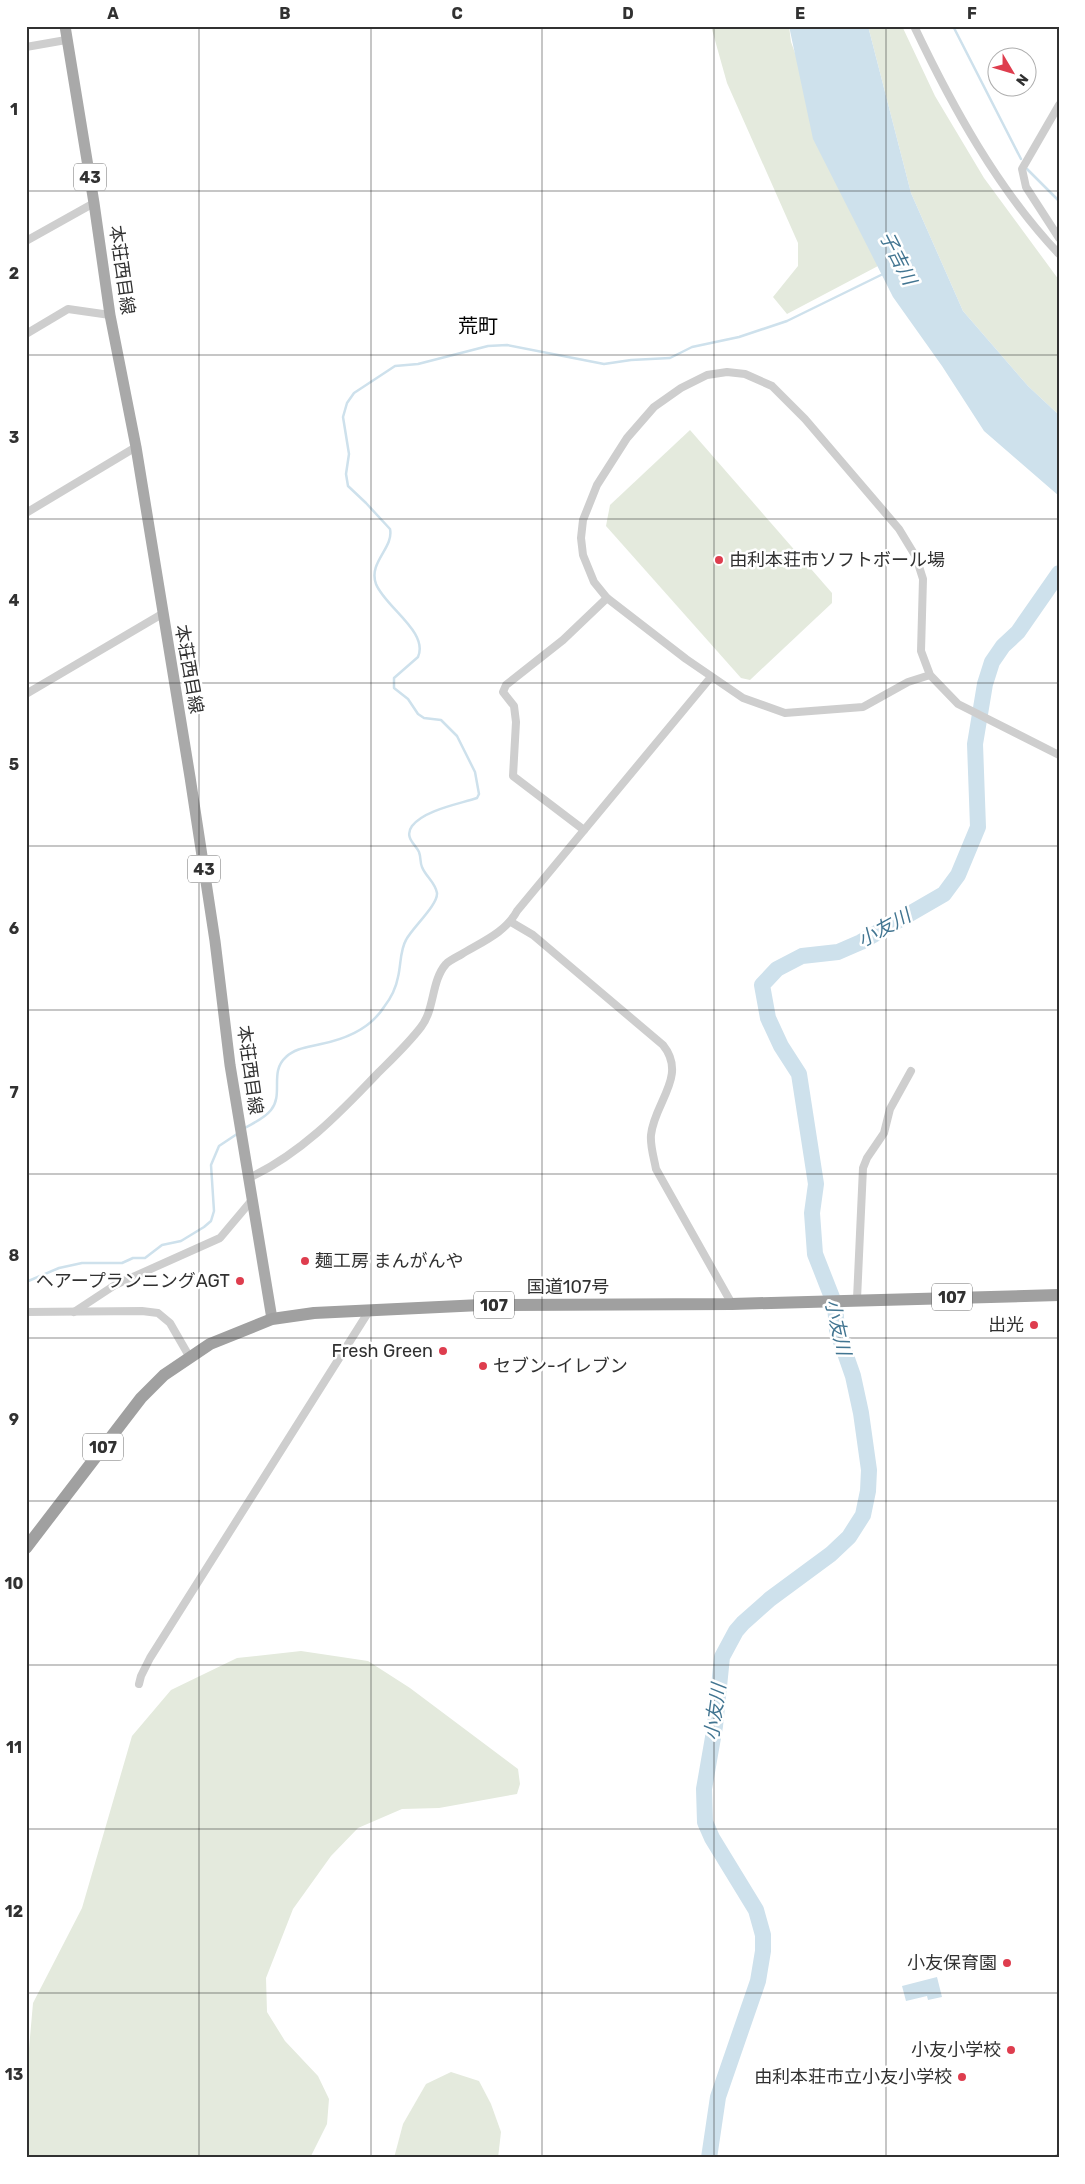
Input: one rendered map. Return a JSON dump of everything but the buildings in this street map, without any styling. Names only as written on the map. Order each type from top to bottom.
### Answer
[{"type":"highway","name":"国道107号","points":[[26,1548],[141,1398],[164,1375],[189,1356],[231,1334],[272,1319],[314,1313],[369,1312],[481,1305],[732,1304],[852,1299],[1059,1295]]},
{"type":"main road","name":"本荘西目線","points":[[65,26],[110,315],[136,447],[215,941],[240,1124],[272,1319]]},
{"type":"street","points":[[914,26],[932,64],[997,174],[1031,225],[1059,254]]},
{"type":"street","points":[[26,47],[66,40]]},
{"type":"street","points":[[1059,105],[1022,169],[1026,187],[1059,238]]},
{"type":"street","points":[[26,240],[94,203]]},
{"type":"street","points":[[26,334],[68,309],[110,315]]},
{"type":"street","points":[[930,675],[908,682],[863,707],[785,713],[743,698],[607,598],[594,582],[588,570],[581,538],[583,520],[597,485],[627,438],[654,407],[681,388],[707,375],[726,372],[745,374],[772,386],[805,419],[899,529],[916,557],[923,580],[921,651],[930,675],[958,704],[1059,756]]},
{"type":"street","points":[[26,513],[136,447]]},
{"type":"street","points":[[584,830],[513,776],[516,722],[514,706],[503,692],[506,685],[563,640],[607,598]]},
{"type":"street","points":[[26,694],[162,614]]},
{"type":"street","points":[[249,1178],[273,1167],[298,1151],[324,1128],[422,1026],[428,1015],[439,975],[446,964],[511,922],[518,911],[711,676]]},
{"type":"street","points":[[511,922],[533,935],[605,994],[663,1045],[671,1055],[673,1065],[671,1081],[651,1134],[652,1153],[656,1169],[732,1304]]},
{"type":"street","points":[[852,1299],[863,1168],[867,1158],[884,1133],[890,1109],[911,1071]]},
{"type":"street","points":[[74,1312],[115,1285],[220,1238],[252,1200]]},
{"type":"street","points":[[26,1312],[136,1311],[158,1314],[170,1323],[189,1356]]},
{"type":"street","points":[[139,1684],[150,1658],[369,1312]]},
{"type":"shaded area","points":[[711,26],[789,26],[791,42],[859,228],[878,266],[787,314],[773,297],[798,266],[798,243],[727,83]]},
{"type":"shaded area","points":[[868,26],[902,26],[935,96],[984,178],[1059,280],[1059,415],[1028,386],[963,311],[911,193]]},
{"type":"shaded area","name":"由利本荘市ソフトボール場","points":[[690,430],[832,593],[832,603],[750,680],[741,678],[606,526],[610,505]]},
{"type":"shaded area","points":[[301,1651],[368,1661],[410,1688],[518,1769],[520,1784],[517,1794],[439,1808],[402,1809],[358,1828],[331,1856],[293,1909],[266,1978],[267,2012],[285,2041],[318,2076],[329,2099],[327,2124],[310,2158],[26,2158],[26,2083],[33,2003],[82,1908],[132,1736],[171,1690],[237,1658]]},
{"type":"shaded area","points":[[451,2072],[479,2081],[491,2104],[501,2132],[498,2158],[394,2158],[403,2124],[426,2084]]},
{"type":"water","name":"子吉川","points":[[789,26],[868,26],[911,193],[963,311],[1028,386],[1059,415],[1059,496],[984,431],[942,366],[893,297],[813,139]]},
{"type":"water","points":[[937,1977],[942,1997],[928,2000],[927,1996],[906,2001],[902,1986]]},
{"type":"waterway","points":[[953,26],[1021,159]]},
{"type":"waterway","points":[[1027,169],[1059,201]]},
{"type":"waterway","name":"子吉川","points":[[243,1129],[262,1118],[275,1104],[278,1069],[286,1057],[298,1050],[357,1032],[372,1021],[387,1004],[396,985],[404,944],[433,904],[437,893],[422,867],[419,852],[409,834],[410,830],[418,820],[425,816],[442,808],[477,798],[479,794],[475,772],[457,736],[441,720],[424,718],[418,714],[408,699],[394,688],[394,678],[418,657],[420,648],[412,629],[388,602],[376,584],[375,569],[388,543],[390,529],[348,486],[346,474],[349,454],[343,417],[347,403],[354,393],[395,366],[418,364],[488,346],[507,345],[604,364],[631,360],[670,358],[692,347],[739,337],[787,321],[885,273]]},
{"type":"waterway","name":"小友川","points":[[709,2158],[718,2097],[758,1981],[763,1951],[763,1935],[756,1910],[712,1838],[705,1822],[704,1789],[715,1726],[722,1657],[736,1631],[743,1623],[770,1599],[831,1554],[849,1537],[863,1515],[868,1491],[869,1470],[861,1413],[853,1376],[837,1330],[835,1305],[815,1254],[812,1213],[816,1184],[799,1074],[781,1046],[768,1018],[762,985],[777,969],[802,956],[838,952],[861,942],[944,894],[958,875],[978,827],[975,744],[985,684],[992,662],[1003,646],[1018,632],[1059,573]]},
{"type":"waterway","points":[[26,1282],[59,1268],[82,1263],[122,1263],[133,1258],[145,1258],[162,1245],[181,1241],[204,1227],[211,1221],[214,1211],[211,1165],[219,1146],[237,1134]]},
{"type":"place","name":"由利本荘市ソフトボール場","points":[[719,560]]},
{"type":"place","name":"麺工房 まんがんや","points":[[305,1261]]},
{"type":"place","name":"ヘアープランニングAGT","points":[[240,1281]]},
{"type":"place","name":"出光","points":[[1034,1325]]},
{"type":"place","name":"Fresh Green","points":[[443,1351]]},
{"type":"place","name":"セブン-イレブン","points":[[483,1366]]},
{"type":"place","name":"小友保育園","points":[[1007,1963]]},
{"type":"place","name":"小友小学校","points":[[1011,2050]]},
{"type":"place","name":"由利本荘市立小友小学校","points":[[962,2077]]},
{"type":"district","name":"荒町","points":[[478,326]]}]
